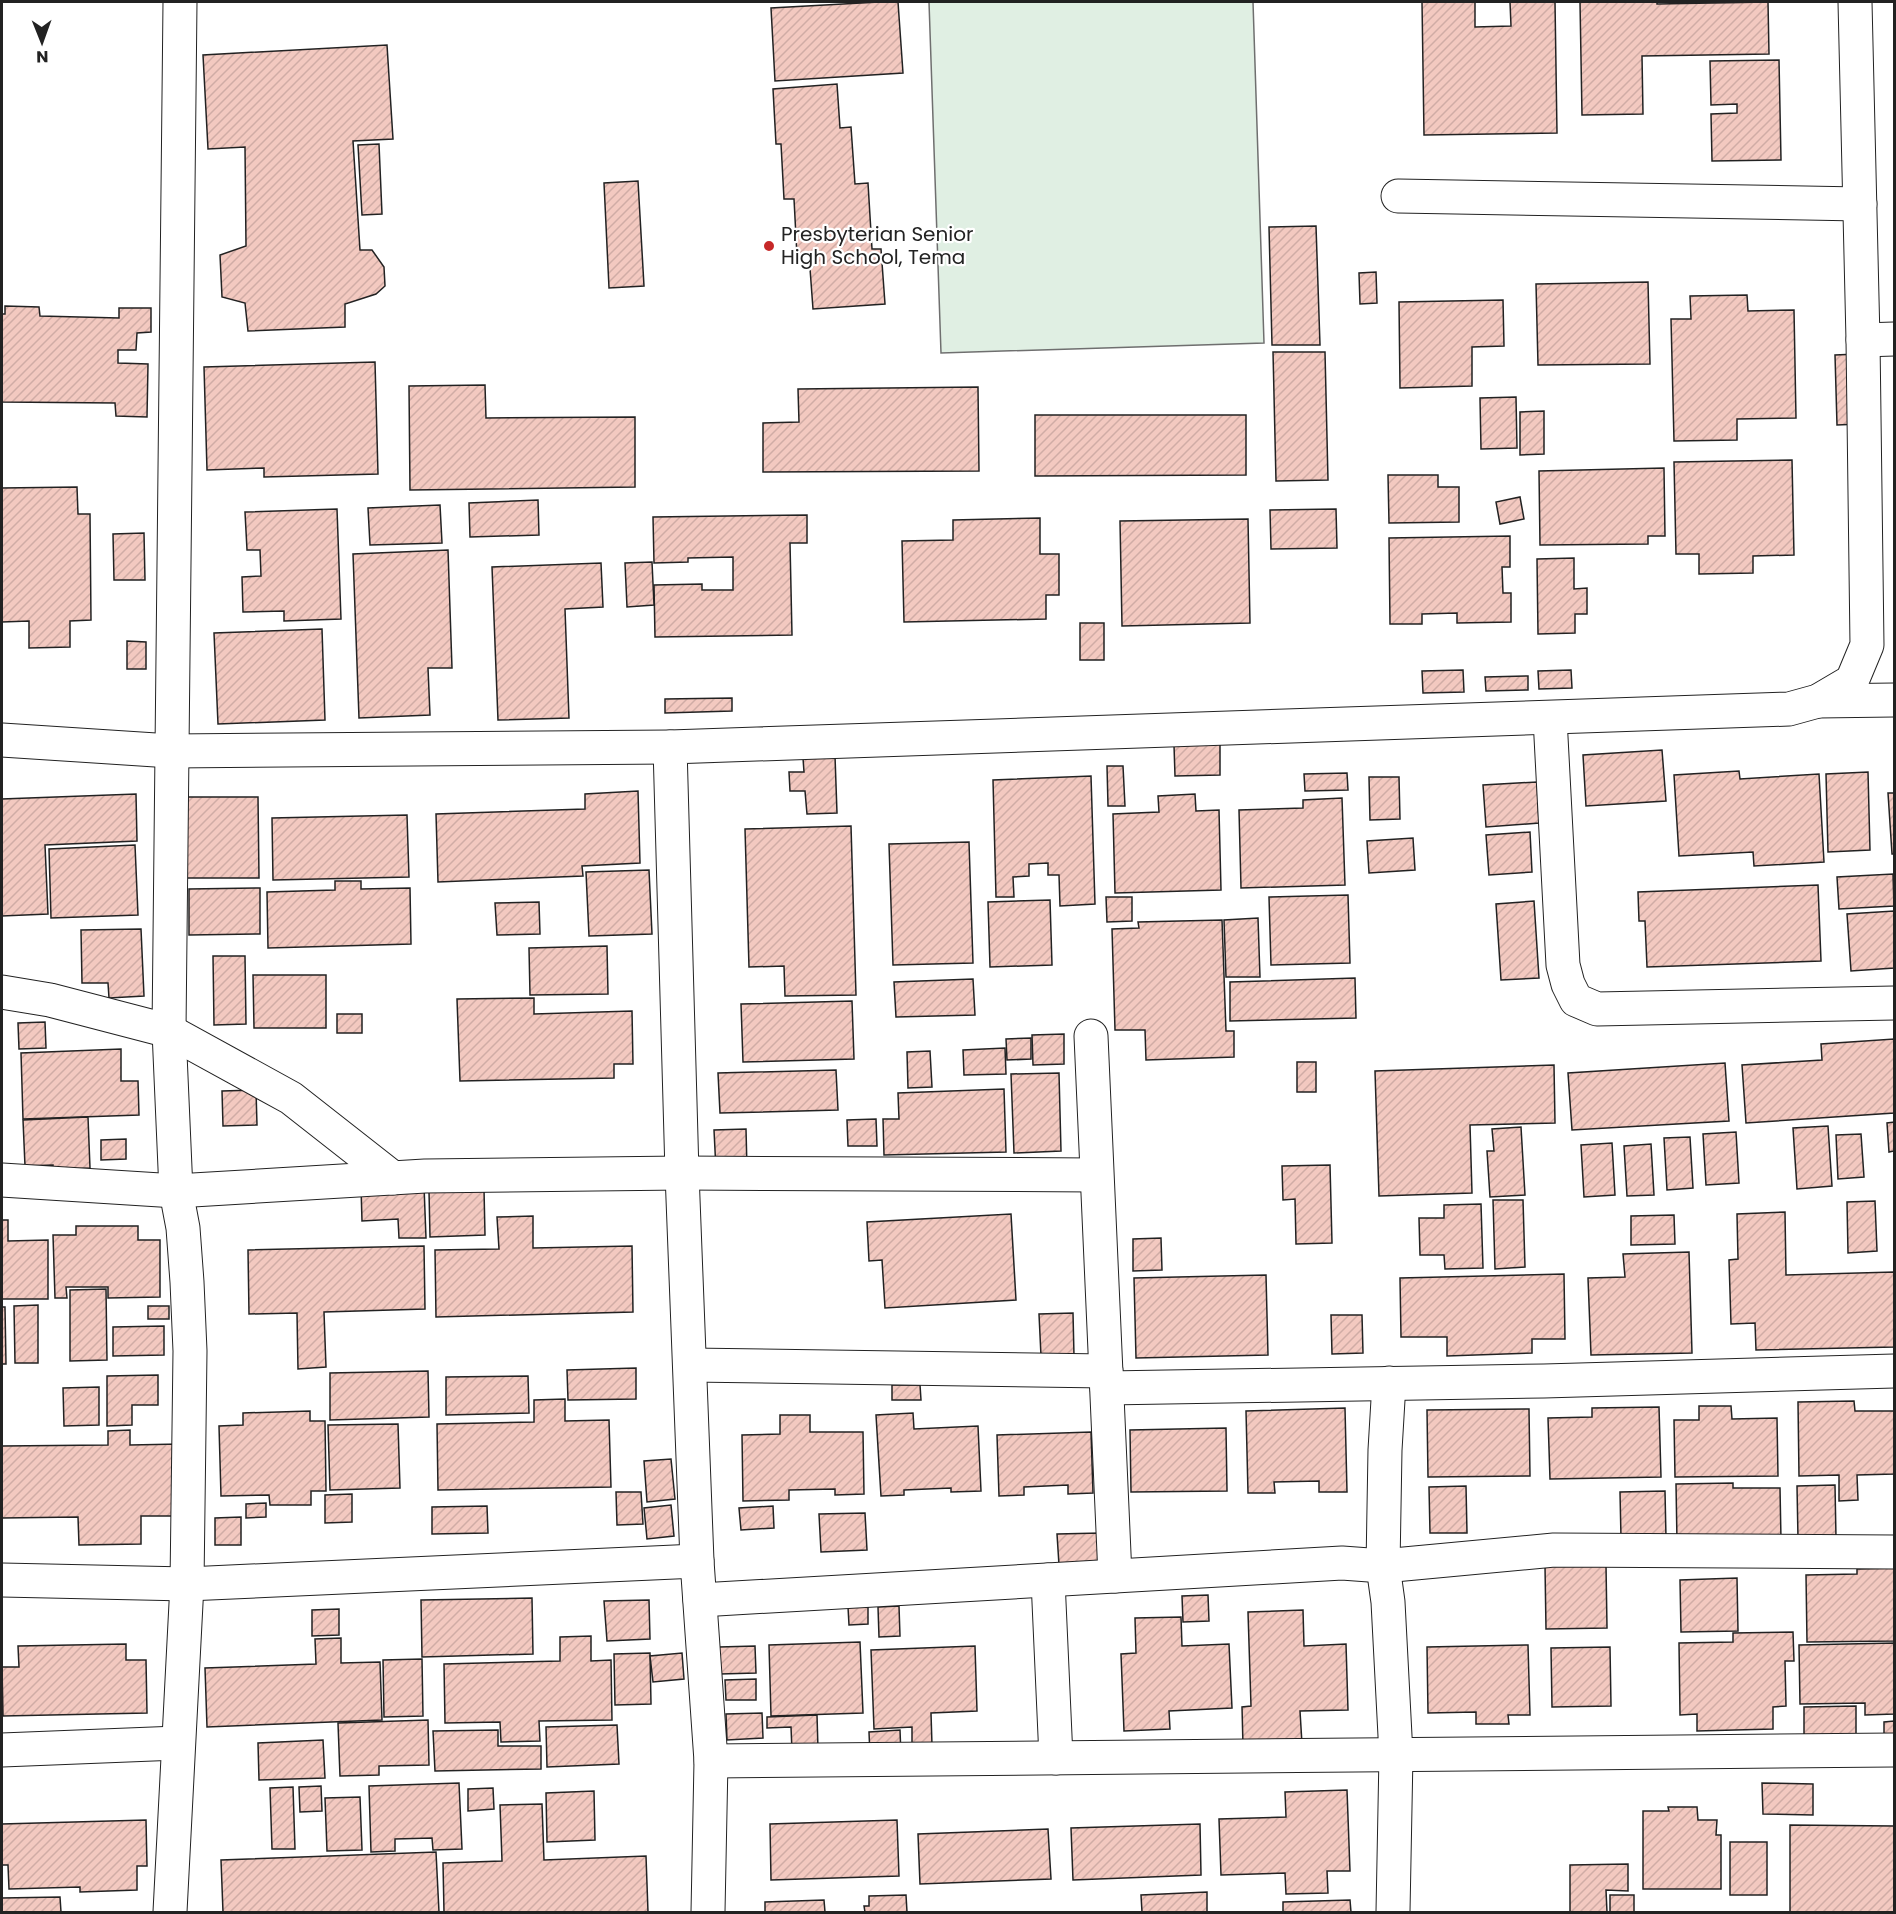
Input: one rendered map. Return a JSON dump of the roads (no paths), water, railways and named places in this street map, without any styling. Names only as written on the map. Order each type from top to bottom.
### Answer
[{"type":"street","points":[[170,1912],[187,1584],[190,1352],[184,1239],[176,1191],[169,1031],[180,2]]},
{"type":"street","points":[[1818,701],[1852,681],[1867,645],[1879,340],[1860,204],[1855,2]]},
{"type":"street","points":[[1398,196],[1860,204]]},
{"type":"street","points":[[2,740],[171,751],[669,747],[1789,709],[1818,701],[1894,700]]},
{"type":"street","points":[[1550,718],[1563,964],[1568,984],[1576,1000],[1597,1009],[1894,1003]]},
{"type":"street","points":[[669,747],[697,1561],[711,1761],[708,1912]]},
{"type":"street","points":[[2,992],[50,1000],[169,1031],[291,1098],[393,1178]]},
{"type":"street","points":[[1090,1036],[1115,1576]]},
{"type":"street","points":[[2,1180],[176,1191],[425,1176],[682,1173],[1096,1175]]},
{"type":"street","points":[[690,1365],[1106,1380],[1389,1383],[1894,1371]]},
{"type":"street","points":[[1389,1383],[1385,1450],[1383,1566],[1388,1602],[1396,1755],[1393,1912]]},
{"type":"street","points":[[700,1600],[1342,1563],[1383,1566],[1554,1550],[1894,1552]]},
{"type":"street","points":[[2,1580],[187,1584],[697,1561]]},
{"type":"street","points":[[1048,1580],[1056,1758]]},
{"type":"street","points":[[2,1749],[178,1743]]},
{"type":"street","points":[[711,1761],[1894,1750]]},
{"type":"place","name":"Presbyterian Senior High School, Tema","points":[[769,246]]}]
